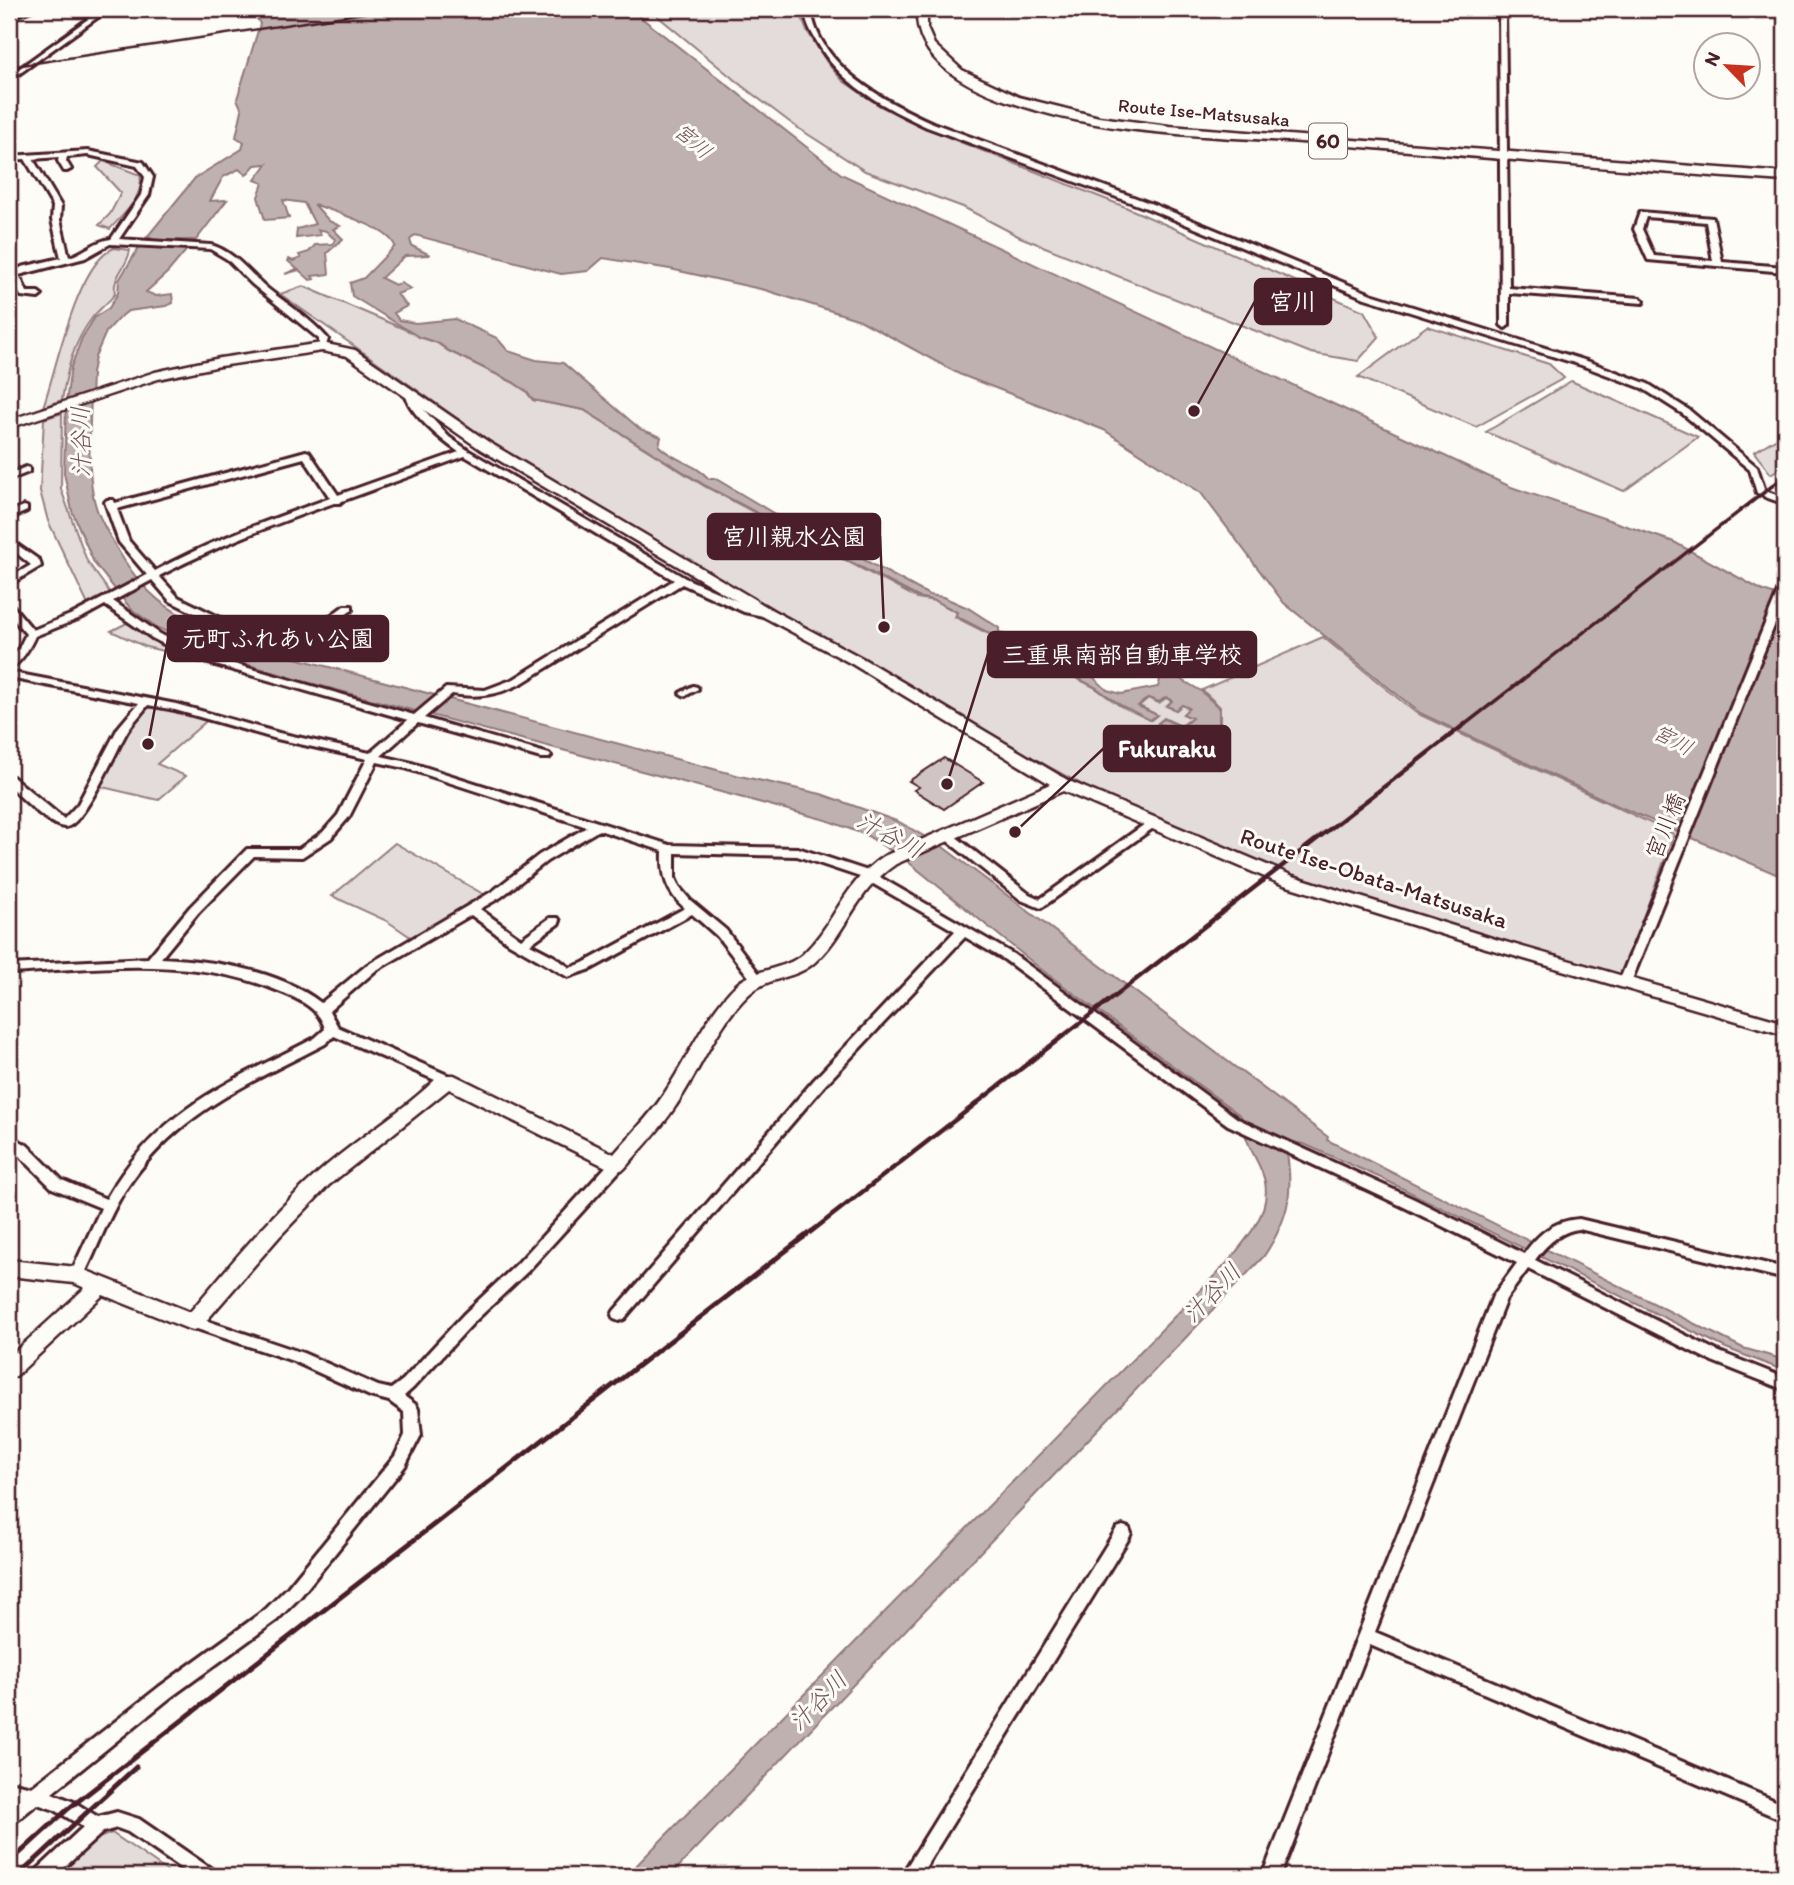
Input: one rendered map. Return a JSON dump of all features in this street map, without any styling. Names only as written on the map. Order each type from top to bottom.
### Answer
[{"type":"main road","name":"Route Ise-Matsusaka","points":[[922,9],[923,31],[938,57],[968,79],[997,93],[1056,112],[1185,129],[1785,177]]},
{"type":"main road","points":[[9,424],[102,393],[202,365],[322,346]]},
{"type":"main road","name":"Route Ise-Obata-Matsusaka","points":[[322,346],[351,354],[485,446],[769,614],[858,661],[1063,785],[1287,880],[1489,943],[1785,1029]]},
{"type":"main road","points":[[9,1268],[77,1275],[193,1322],[323,1180],[385,1129],[422,1106],[447,1080],[617,1164],[667,1104],[728,1005],[744,987],[757,979],[798,966],[808,958],[867,876],[890,860],[1063,785]]},
{"type":"main road","points":[[13,1360],[100,1286]]},
{"type":"street","points":[[9,16],[32,9]]},
{"type":"street","points":[[9,79],[106,9]]},
{"type":"street","points":[[808,9],[820,42],[842,71],[868,93],[900,111],[930,125],[1152,207],[1357,292],[1584,363],[1645,386],[1686,412],[1755,469],[1764,493],[1785,501]]},
{"type":"street","points":[[1502,9],[1505,325]]},
{"type":"street","points":[[9,158],[97,153],[132,161],[145,170],[149,177],[145,195],[114,241]]},
{"type":"street","points":[[64,154],[62,162],[67,169]]},
{"type":"street","points":[[28,157],[57,206],[56,220],[65,259]]},
{"type":"street","points":[[1718,264],[1710,220],[1643,214],[1637,229],[1651,258],[1718,264],[1785,270]]},
{"type":"street","points":[[38,295],[24,294],[11,275],[82,256],[104,242],[211,247],[225,253],[255,282],[303,317],[324,339],[322,346]]},
{"type":"street","points":[[1505,290],[1640,301]]},
{"type":"street","points":[[411,394],[411,401],[446,439],[466,453],[681,580],[748,610],[769,614]]},
{"type":"street","points":[[337,500],[306,453],[111,505],[124,542],[150,579],[191,609],[241,632],[294,648],[348,608]]},
{"type":"street","points":[[9,666],[31,634],[79,615],[199,551],[236,535],[466,453]]},
{"type":"street","points":[[9,477],[26,470]]},
{"type":"street","points":[[9,516],[24,509]]},
{"type":"street","points":[[9,542],[35,562],[36,566],[9,582]]},
{"type":"street","points":[[152,961],[194,910],[251,852],[302,853],[327,835],[343,817],[374,756],[450,690],[493,694],[681,580]]},
{"type":"street","name":"宮川橋","points":[[1625,982],[1785,587]]},
{"type":"street","points":[[108,599],[156,636],[195,656],[545,755]]},
{"type":"street","points":[[9,608],[31,634]]},
{"type":"street","points":[[9,675],[146,701],[277,736],[374,756],[669,849],[797,852],[867,876],[1009,957],[1233,1122],[1409,1203],[1712,1355],[1785,1384]]},
{"type":"street","points":[[9,780],[55,819],[66,824],[83,806],[124,728],[146,701]]},
{"type":"street","points":[[944,836],[1026,897],[1041,904],[1152,823]]},
{"type":"street","points":[[321,1010],[371,968],[497,894],[544,858],[599,825]]},
{"type":"street","points":[[669,849],[666,873],[674,890],[716,928],[757,979]]},
{"type":"street","points":[[471,908],[496,929],[521,945],[552,959],[568,973],[587,966],[692,909]]},
{"type":"street","points":[[521,945],[554,921]]},
{"type":"street","points":[[619,1315],[819,1083],[964,930]]},
{"type":"street","points":[[9,969],[152,961],[202,966],[271,981],[304,997],[321,1010],[331,1023],[332,1030]]},
{"type":"street","points":[[332,1030],[447,1080]]},
{"type":"street","points":[[77,1275],[110,1206],[139,1160],[179,1120],[216,1096],[320,1041],[332,1030]]},
{"type":"street","points":[[9,1140],[22,1149],[57,1184],[110,1206]]},
{"type":"street","points":[[393,1396],[523,1267],[617,1164]]},
{"type":"street","points":[[1271,1876],[1500,1296],[1542,1240],[1568,1225],[1579,1224],[1785,1273]]},
{"type":"street","points":[[9,1816],[165,1692],[271,1615],[294,1592],[380,1488],[408,1449],[413,1435],[411,1409],[393,1396],[374,1392],[298,1357],[193,1322]]},
{"type":"street","points":[[910,1876],[1123,1533]]},
{"type":"street","points":[[1367,1636],[1785,1813]]},
{"type":"street","points":[[9,1790],[34,1795],[68,1808],[90,1823],[98,1825]]},
{"type":"street","points":[[43,1876],[98,1825],[117,1819],[126,1821],[207,1876]]},
{"type":"shaded area","points":[[649,9],[799,9],[806,29],[828,64],[843,81],[880,106],[955,140],[1123,206],[1364,311],[1379,337],[1358,361],[1311,353],[1020,237],[963,207],[865,171],[795,126]]},
{"type":"shaded area","points":[[103,161],[140,175],[141,183],[136,198],[110,229],[99,225],[110,214],[121,193],[97,167]]},
{"type":"shaded area","points":[[114,248],[130,250],[118,276],[115,294],[92,318],[75,347],[62,400],[43,407],[78,296],[101,258]]},
{"type":"shaded area","points":[[303,286],[437,343],[512,382],[526,391],[533,400],[584,410],[704,486],[917,598],[935,601],[957,612],[955,617],[1094,687],[1120,706],[1151,720],[1157,715],[1139,706],[1148,698],[1159,703],[1166,698],[1172,701],[1166,706],[1176,710],[1182,705],[1189,709],[1183,714],[1192,718],[1181,726],[1164,718],[1158,723],[1184,737],[1209,740],[1223,727],[1220,723],[1220,707],[1202,690],[1323,637],[1416,713],[1674,834],[1620,980],[1271,874],[1152,823],[769,614],[497,446],[280,294]]},
{"type":"shaded area","points":[[1427,326],[1549,364],[1564,378],[1476,427],[1358,377]]},
{"type":"shaded area","points":[[1571,381],[1698,437],[1624,491],[1486,432]]},
{"type":"shaded area","points":[[62,413],[61,489],[87,561],[111,594],[88,605],[48,521],[40,491],[44,419]]},
{"type":"shaded area","points":[[1785,433],[1785,464],[1771,474],[1754,452]]},
{"type":"shaded area","points":[[127,623],[181,655],[146,647],[111,631]]},
{"type":"shaded area","points":[[146,701],[211,717],[157,764],[186,776],[158,800],[98,786],[107,761]]},
{"type":"shaded area","points":[[395,843],[483,894],[412,938],[387,921],[332,896]]},
{"type":"shaded area","points":[[112,1833],[174,1876],[58,1876],[93,1840]]},
{"type":"water","points":[[253,9],[630,9],[841,174],[1511,487],[1674,542],[1763,591],[1785,598],[1785,878],[1618,806],[1420,713],[1284,603],[1201,493],[1104,430],[959,374],[860,320],[765,290],[670,269],[603,258],[588,271],[561,274],[415,235],[410,240],[412,246],[430,255],[405,256],[381,278],[395,285],[401,283],[411,289],[397,294],[407,306],[394,313],[399,320],[416,323],[455,319],[497,338],[508,351],[536,360],[563,363],[640,429],[661,437],[659,446],[665,451],[709,479],[716,479],[810,535],[857,556],[929,595],[943,597],[968,608],[999,628],[999,632],[1048,657],[1089,673],[1107,690],[1121,694],[1158,687],[1161,676],[1172,674],[1201,691],[1219,708],[1219,723],[1222,727],[1215,739],[1200,741],[1158,723],[1164,719],[1182,727],[1192,718],[1183,714],[1189,708],[1182,705],[1176,710],[1167,706],[1172,701],[1166,697],[1159,702],[1148,698],[1138,706],[1157,715],[1150,720],[1122,706],[1095,687],[956,616],[957,612],[936,601],[918,597],[706,486],[584,410],[533,400],[513,382],[438,343],[419,337],[352,296],[350,283],[364,278],[395,246],[372,226],[314,204],[329,221],[340,226],[333,229],[343,239],[327,253],[329,274],[312,276],[314,279],[310,280],[299,270],[285,274],[297,269],[289,259],[293,261],[301,258],[299,255],[309,252],[315,245],[333,244],[335,239],[322,230],[318,230],[321,235],[296,238],[297,229],[315,224],[304,203],[283,200],[289,218],[265,220],[258,197],[263,183],[255,180],[267,164],[255,165],[246,175],[239,169],[223,177],[210,201],[227,200],[196,240],[150,240],[151,237],[147,237],[195,178],[242,149],[244,142],[236,137],[242,110],[237,99],[260,24]]},
{"type":"water","name":"汁谷川","points":[[141,244],[189,247],[146,292],[156,296],[172,294],[173,303],[128,311],[106,332],[95,357],[90,423],[91,476],[96,507],[123,559],[148,591],[165,605],[207,628],[265,650],[740,776],[821,794],[899,822],[943,847],[1328,1137],[1327,1140],[1743,1348],[1785,1360],[1785,1371],[1726,1348],[1381,1178],[1304,1144],[1285,1141],[1289,1173],[1288,1201],[1280,1227],[1264,1256],[670,1876],[626,1876],[1227,1263],[1249,1236],[1260,1216],[1266,1194],[1264,1176],[1248,1143],[1241,1116],[1042,970],[907,861],[866,835],[826,820],[299,680],[214,654],[158,628],[131,609],[94,563],[72,511],[64,473],[66,402],[71,367],[82,338],[95,317],[109,308],[118,293],[119,280]]},
{"type":"building","points":[[944,758],[983,782],[944,809],[914,790],[919,787],[909,781]]},
{"type":"railway","points":[[9,67],[390,9]]},
{"type":"railway","points":[[1463,726],[1785,476]]},
{"type":"railway","points":[[803,1238],[1465,724]]},
{"type":"railway","points":[[9,1863],[68,1809],[805,1236]]},
{"type":"railway","points":[[18,1876],[136,1767]]},
{"type":"place","name":"宮川","points":[[1194,411]]},
{"type":"place","name":"宮川親水公園","points":[[884,627]]},
{"type":"place","name":"元町ふれあい公園","points":[[148,744]]},
{"type":"place","name":"三重県南部自動車学校","points":[[947,784]]},
{"type":"place","name":"Fukuraku","points":[[1015,832]]}]
